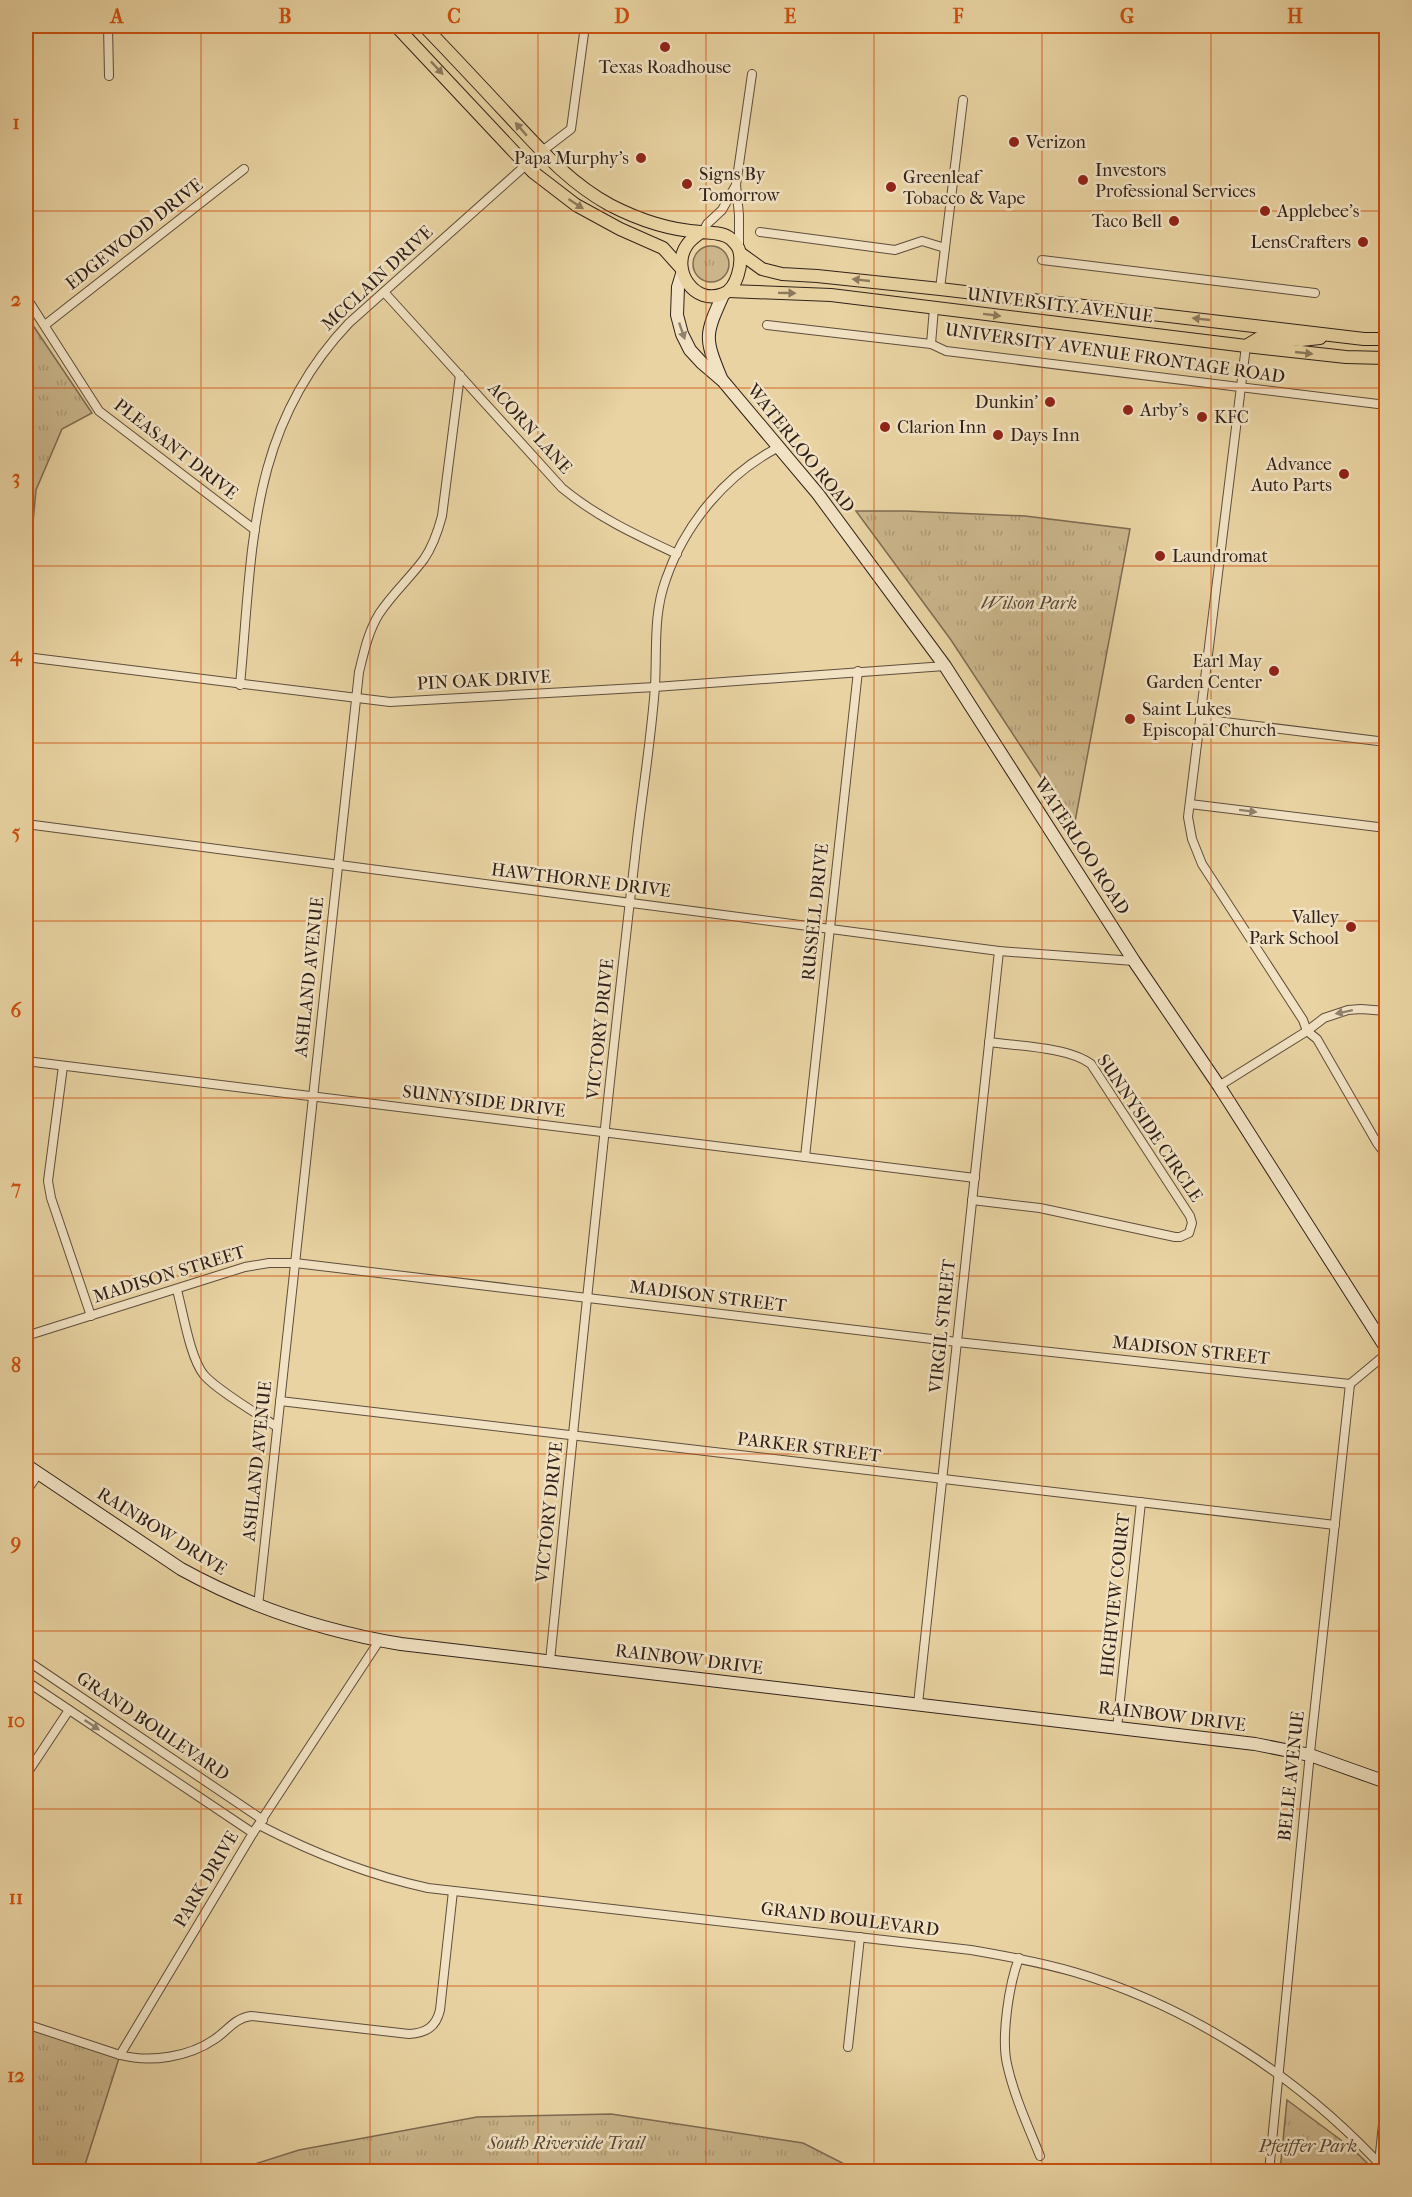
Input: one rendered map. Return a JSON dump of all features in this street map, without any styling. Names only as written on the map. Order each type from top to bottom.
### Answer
[{"type":"main road","points":[[396,26],[526,165],[576,205],[620,229],[663,248],[681,271],[687,284],[695,291],[704,294],[726,293],[738,274],[739,250],[729,237],[719,233],[645,222],[608,204],[567,175],[541,152],[424,26]]},
{"type":"main road","points":[[681,271],[687,244],[702,232]]},
{"type":"main road","name":"UNIVERSITY AVENUE","points":[[739,250],[762,269],[782,274],[940,289],[1386,339]]},
{"type":"main road","name":"WATERLOO ROAD","points":[[681,271],[677,315],[682,334],[690,350],[723,381],[818,494],[945,666],[1134,961],[1219,1086],[1386,1348]]},
{"type":"main road","points":[[854,298],[886,291],[926,296],[940,289]]},
{"type":"main road","name":"WATERLOO ROAD","points":[[723,381],[710,351],[708,336],[712,321],[726,293]]},
{"type":"main road","name":"UNIVERSITY AVENUE","points":[[726,293],[854,298],[1246,346],[1346,357],[1386,358]]},
{"type":"main road","points":[[1246,346],[1261,337],[1301,340],[1337,335]]},
{"type":"main road","name":"RAINBOW DRIVE","points":[[26,1465],[181,1569],[258,1606],[337,1631],[379,1641],[1255,1744],[1310,1755],[1386,1782]]},
{"type":"street","points":[[108,26],[108,76]]},
{"type":"street","points":[[541,152],[571,129],[585,26]]},
{"type":"street","points":[[739,250],[736,185],[752,74]]},
{"type":"street","points":[[940,289],[963,100]]},
{"type":"street","name":"MCCLAIN DRIVE","points":[[240,685],[255,530],[265,472],[282,420],[300,385],[329,343],[349,323],[526,165]]},
{"type":"street","name":"EDGEWOOD DRIVE","points":[[45,325],[244,170]]},
{"type":"street","points":[[702,232],[706,224],[722,210],[736,185]]},
{"type":"street","points":[[760,232],[896,250],[922,241],[945,248]]},
{"type":"street","points":[[1042,260],[1315,293]]},
{"type":"street","name":"ACORN LANE","points":[[384,292],[544,470],[578,501],[620,528],[676,554]]},
{"type":"street","name":"PLEASANT DRIVE","points":[[26,297],[99,411],[255,530]]},
{"type":"street","points":[[931,344],[934,308]]},
{"type":"street","name":"UNIVERSITY AVENUE FRONTAGE ROAD","points":[[768,325],[931,344],[946,351],[1386,405]]},
{"type":"street","points":[[1246,346],[1188,817],[1192,839],[1202,864],[1303,1020],[1307,1031],[1317,1039],[1386,1155]]},
{"type":"street","name":"ASHLAND AVENUE","points":[[258,1606],[359,672],[371,630],[393,594],[423,560],[439,527],[460,375]]},
{"type":"street","name":"VICTORY DRIVE","points":[[550,1661],[605,1132],[655,687],[657,614],[666,576],[695,520],[726,485],[765,454],[779,447]]},
{"type":"street","name":"PIN OAK DRIVE","points":[[26,657],[390,702],[655,687],[945,666]]},
{"type":"street","name":"RUSSELL DRIVE","points":[[805,1157],[858,671]]},
{"type":"street","points":[[1200,719],[1386,742]]},
{"type":"street","points":[[1190,804],[1386,828]]},
{"type":"street","name":"HAWTHORNE DRIVE","points":[[26,824],[999,951],[1134,961]]},
{"type":"street","name":"VIRGIL STREET","points":[[918,1704],[999,951]]},
{"type":"street","points":[[1219,1086],[1324,1018],[1348,1010],[1386,1011]]},
{"type":"street","name":"SUNNYSIDE CIRCLE","points":[[972,1200],[1040,1208],[1175,1237],[1185,1236],[1191,1230],[1192,1223],[1190,1216],[1091,1064],[1069,1053],[989,1042]]},
{"type":"street","name":"SUNNYSIDE DRIVE","points":[[26,1061],[975,1178]]},
{"type":"street","points":[[63,1066],[48,1181],[51,1197],[91,1316]]},
{"type":"street","name":"MADISON STREET","points":[[26,1336],[257,1264],[295,1263],[957,1342],[1350,1384]]},
{"type":"street","points":[[177,1290],[196,1360],[203,1374],[214,1384],[277,1426]]},
{"type":"street","points":[[1350,1384],[1386,1354]]},
{"type":"street","name":"BELLE AVENUE","points":[[1269,2172],[1310,1755],[1350,1384]]},
{"type":"street","name":"PARKER STREET","points":[[280,1401],[1335,1525]]},
{"type":"street","points":[[26,1492],[38,1474]]},
{"type":"street","name":"HIGHVIEW COURT","points":[[1117,1728],[1141,1502]]},
{"type":"street","name":"PARK DRIVE","points":[[120,2055],[253,1833],[379,1641]]},
{"type":"street","name":"GRAND BOULEVARD","points":[[26,1660],[261,1823],[316,1853],[400,1882],[453,1891],[971,1950],[1019,1958],[1074,1972],[1137,1994],[1204,2028],[1278,2074],[1325,2111],[1386,2171]]},
{"type":"street","name":"GRAND BOULEVARD","points":[[26,1681],[253,1833]]},
{"type":"street","points":[[26,1775],[69,1710]]},
{"type":"street","points":[[26,2024],[136,2059],[148,2059],[197,2048],[218,2037],[242,2018],[251,2016],[409,2034],[426,2031],[438,2019],[440,2010],[453,1891]]},
{"type":"street","points":[[848,2047],[860,1937]]},
{"type":"street","points":[[1019,1958],[1010,1991],[1005,2044],[1006,2062],[1040,2156]]},
{"type":"street","points":[[1379,2163],[1386,2095]]},
{"type":"green space","points":[[711,246],[724,251],[729,264],[724,277],[711,282],[698,277],[693,264],[698,251]]},
{"type":"green space","points":[[26,315],[92,413],[62,429],[36,490],[26,597]]},
{"type":"green space","name":"Wilson Park","points":[[856,511],[1025,516],[1130,529],[1074,827],[951,640]]},
{"type":"green space","points":[[26,2021],[120,2055],[83,2171],[26,2172]]},
{"type":"green space","name":"Pfeiffer Park","points":[[1287,2100],[1353,2149],[1375,2171],[1280,2171]]},
{"type":"green space","name":"South Riverside Trail","points":[[611,2114],[803,2143],[858,2171],[233,2171],[299,2150],[477,2117]]},
{"type":"place","name":"Texas Roadhouse","points":[[665,47]]},
{"type":"place","name":"Verizon","points":[[1014,142]]},
{"type":"place","name":"Papa Murphy's","points":[[641,158]]},
{"type":"place","name":"Investors Professional Services","points":[[1083,180]]},
{"type":"place","name":"Signs By Tomorrow","points":[[687,184]]},
{"type":"place","name":"Greenleaf Tobacco & Vape","points":[[891,187]]},
{"type":"place","name":"Applebee's","points":[[1265,211]]},
{"type":"place","name":"Taco Bell","points":[[1174,221]]},
{"type":"place","name":"LensCrafters","points":[[1363,242]]},
{"type":"place","name":"Dunkin'","points":[[1050,402]]},
{"type":"place","name":"Arby's","points":[[1128,410]]},
{"type":"place","name":"KFC","points":[[1202,417]]},
{"type":"place","name":"Clarion Inn","points":[[885,427]]},
{"type":"place","name":"Days Inn","points":[[998,435]]},
{"type":"place","name":"Advance Auto Parts","points":[[1344,474]]},
{"type":"place","name":"Laundromat","points":[[1160,556]]},
{"type":"place","name":"Earl May Garden Center","points":[[1274,671]]},
{"type":"place","name":"Saint Lukes Episcopal Church","points":[[1130,719]]},
{"type":"place","name":"Valley Park School","points":[[1351,927]]}]
